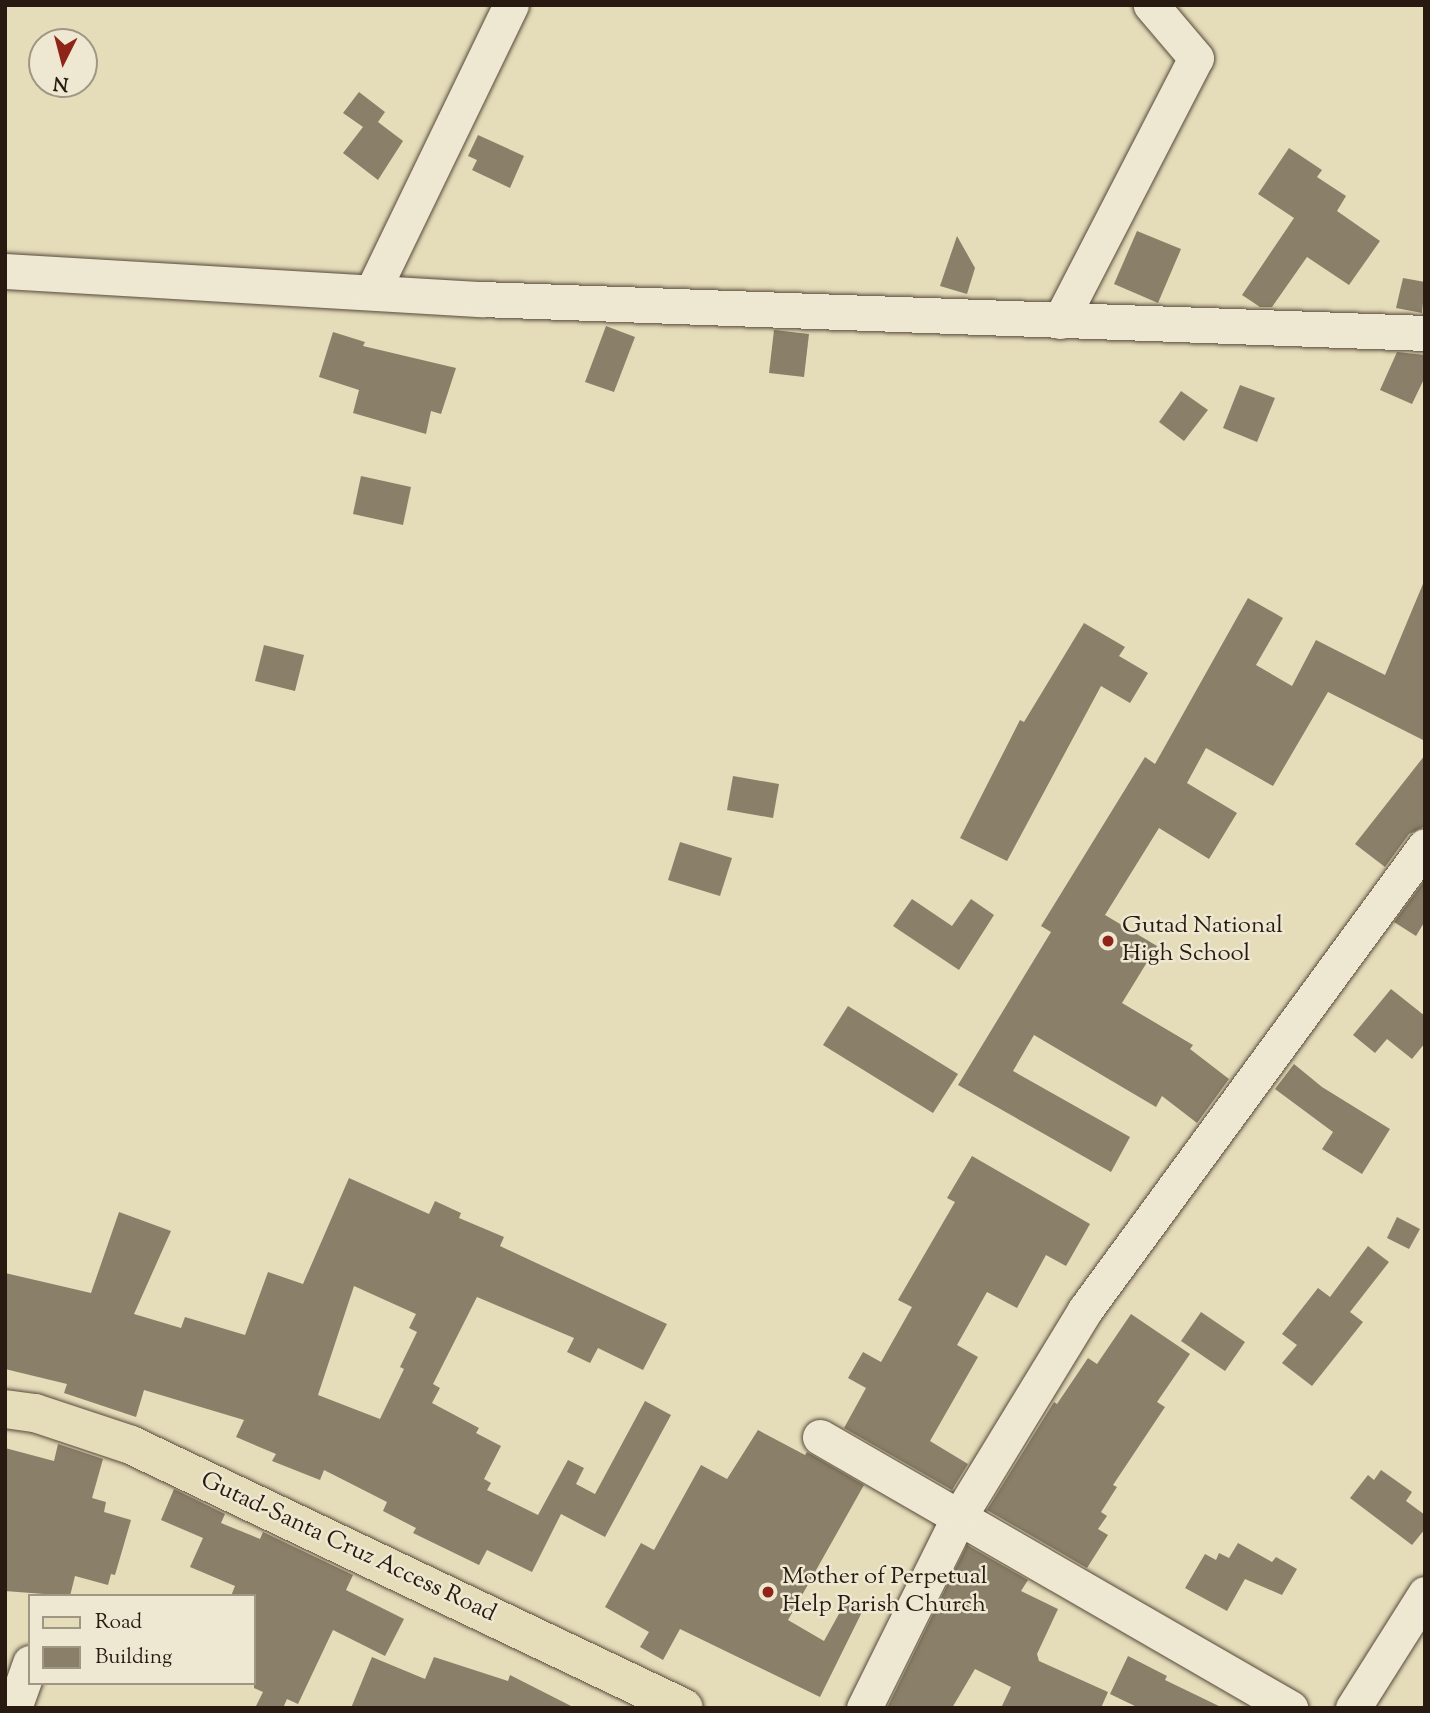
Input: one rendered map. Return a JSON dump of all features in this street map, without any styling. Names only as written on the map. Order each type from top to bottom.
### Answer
[{"type":"main road","name":"Gutad-Santa Cruz Access Road","points":[[5,1409],[36,1413],[131,1445],[684,1708]]},
{"type":"street","points":[[372,292],[511,5]]},
{"type":"street","points":[[1060,321],[1196,58],[1151,5]]},
{"type":"street","points":[[5,271],[372,292],[1060,321],[1425,333]]},
{"type":"street","points":[[864,1708],[960,1515],[1085,1310],[1425,846]]},
{"type":"street","points":[[820,1437],[960,1515],[1113,1609],[1290,1708]]},
{"type":"street","points":[[1353,1708],[1425,1594]]},
{"type":"street","points":[[14,1708],[28,1669]]},
{"type":"building","points":[[359,92],[385,112],[378,122],[403,141],[378,180],[343,153],[363,127],[343,113]]},
{"type":"building","points":[[478,135],[524,156],[510,188],[472,170],[477,160],[468,156]]},
{"type":"building","points":[[1289,148],[1322,170],[1317,177],[1346,196],[1337,211],[1380,241],[1349,285],[1307,257],[1272,307],[1260,307],[1242,295],[1294,218],[1258,194]]},
{"type":"building","points":[[1137,231],[1181,249],[1158,303],[1114,284]]},
{"type":"building","points":[[957,236],[975,268],[967,294],[940,286]]},
{"type":"building","points":[[1403,278],[1425,282],[1422,313],[1396,308]]},
{"type":"building","points":[[606,326],[635,337],[614,392],[585,382]]},
{"type":"building","points":[[774,330],[809,334],[804,377],[769,373]]},
{"type":"building","points":[[333,332],[365,342],[363,346],[456,368],[441,414],[431,411],[426,434],[353,413],[359,390],[319,377]]},
{"type":"building","points":[[1397,352],[1425,355],[1425,377],[1412,404],[1380,390]]},
{"type":"building","points":[[1240,385],[1275,398],[1257,442],[1223,428]]},
{"type":"building","points":[[1181,391],[1208,410],[1184,441],[1159,422]]},
{"type":"building","points":[[361,476],[411,487],[403,525],[353,514]]},
{"type":"building","points":[[1425,579],[1425,741],[1328,692],[1273,786],[1206,748],[1187,783],[1237,813],[1209,859],[1159,828],[1105,915],[1157,946],[1122,1003],[1193,1045],[1190,1049],[1229,1079],[1197,1123],[1162,1096],[1156,1107],[1034,1035],[1013,1071],[1130,1137],[1111,1172],[958,1085],[1051,932],[1041,926],[1145,757],[1155,764],[1248,598],[1283,618],[1256,665],[1292,686],[1316,640],[1385,675]]},
{"type":"building","points":[[1084,623],[1125,647],[1119,656],[1148,673],[1130,703],[1101,686],[1007,861],[960,838],[1020,720],[1024,722]]},
{"type":"building","points":[[264,645],[304,655],[295,691],[255,681]]},
{"type":"building","points":[[1425,755],[1425,826],[1409,834],[1385,867],[1355,844]]},
{"type":"building","points":[[733,776],[779,784],[773,818],[727,810]]},
{"type":"building","points":[[680,842],[732,858],[720,896],[668,880]]},
{"type":"building","points":[[1425,880],[1425,921],[1416,936],[1394,922]]},
{"type":"building","points":[[912,899],[952,926],[971,899],[994,915],[959,970],[893,926]]},
{"type":"building","points":[[1391,989],[1425,1016],[1425,1043],[1412,1059],[1387,1039],[1375,1053],[1353,1035]]},
{"type":"building","points":[[848,1006],[958,1074],[933,1113],[823,1045]]},
{"type":"building","points":[[1294,1064],[1322,1087],[1390,1129],[1362,1174],[1322,1149],[1333,1132],[1275,1089]]},
{"type":"building","points":[[972,1156],[1090,1224],[1066,1266],[1046,1255],[1017,1308],[987,1292],[957,1345],[978,1357],[930,1441],[968,1464],[952,1490],[844,1428],[866,1388],[848,1378],[863,1352],[881,1362],[912,1307],[898,1300],[955,1202],[947,1198]]},
{"type":"building","points":[[349,1178],[429,1214],[435,1201],[461,1213],[459,1218],[504,1237],[500,1246],[667,1324],[643,1370],[598,1348],[590,1363],[567,1352],[574,1338],[477,1297],[433,1384],[440,1388],[432,1403],[479,1428],[476,1433],[501,1446],[484,1479],[491,1483],[487,1490],[538,1515],[568,1460],[584,1468],[576,1484],[595,1494],[645,1401],[671,1415],[605,1537],[561,1514],[532,1572],[487,1550],[479,1565],[413,1533],[416,1528],[383,1511],[387,1502],[324,1470],[320,1480],[272,1461],[276,1454],[236,1437],[244,1420],[144,1390],[136,1417],[64,1393],[67,1384],[5,1369],[5,1273],[91,1293],[119,1212],[171,1231],[134,1314],[181,1328],[185,1317],[245,1335],[268,1272],[303,1284]],"holes":[[[354,1286],[416,1314],[409,1328],[417,1332],[400,1367],[404,1369],[380,1419],[318,1395]]]},
{"type":"building","points":[[1397,1217],[1420,1229],[1409,1249],[1387,1238]]},
{"type":"building","points":[[1368,1246],[1389,1262],[1350,1312],[1363,1322],[1312,1386],[1282,1363],[1297,1345],[1282,1334],[1318,1288],[1330,1297]]},
{"type":"building","points":[[1201,1312],[1245,1342],[1225,1371],[1181,1341]]},
{"type":"building","points":[[1131,1314],[1190,1354],[1157,1402],[1165,1407],[1113,1485],[1117,1487],[1101,1512],[1107,1516],[1098,1529],[1108,1535],[1087,1568],[987,1510],[1054,1402],[1057,1404],[1088,1358],[1097,1364]]},
{"type":"building","points":[[758,1430],[805,1455],[807,1452],[864,1485],[788,1620],[824,1641],[846,1601],[863,1610],[820,1697],[680,1629],[663,1660],[640,1647],[649,1632],[605,1607],[641,1543],[654,1550],[701,1465],[727,1479]]},
{"type":"building","points":[[58,1444],[103,1459],[92,1498],[106,1502],[104,1512],[131,1520],[115,1575],[111,1574],[108,1585],[75,1576],[70,1594],[5,1591],[5,1448],[54,1461]]},
{"type":"building","points":[[1381,1470],[1412,1492],[1406,1501],[1425,1515],[1425,1529],[1412,1545],[1350,1498],[1368,1475],[1374,1480]]},
{"type":"building","points":[[174,1489],[225,1514],[221,1523],[260,1539],[263,1532],[353,1575],[346,1590],[404,1619],[385,1656],[333,1630],[298,1704],[287,1699],[283,1708],[255,1708],[263,1692],[254,1688],[256,1594],[232,1594],[235,1586],[190,1567],[203,1538],[161,1520]]},
{"type":"building","points":[[1238,1543],[1272,1562],[1276,1557],[1297,1569],[1282,1595],[1245,1579],[1227,1611],[1185,1588],[1205,1554],[1216,1560],[1219,1553],[1229,1558]]},
{"type":"building","points":[[967,1545],[1028,1580],[1021,1591],[1058,1609],[1037,1654],[1039,1661],[1108,1692],[1101,1708],[1001,1708],[1011,1687],[975,1669],[952,1708],[887,1708]]},
{"type":"building","points":[[1128,1656],[1167,1676],[1165,1680],[1223,1708],[1139,1708],[1110,1694]]},
{"type":"building","points":[[372,1657],[425,1679],[434,1657],[508,1681],[510,1675],[575,1708],[351,1708]]},
{"type":"place","name":"Gutad National High School","points":[[1108,941]]},
{"type":"place","name":"Mother of Perpetual Help Parish Church","points":[[768,1592]]}]
